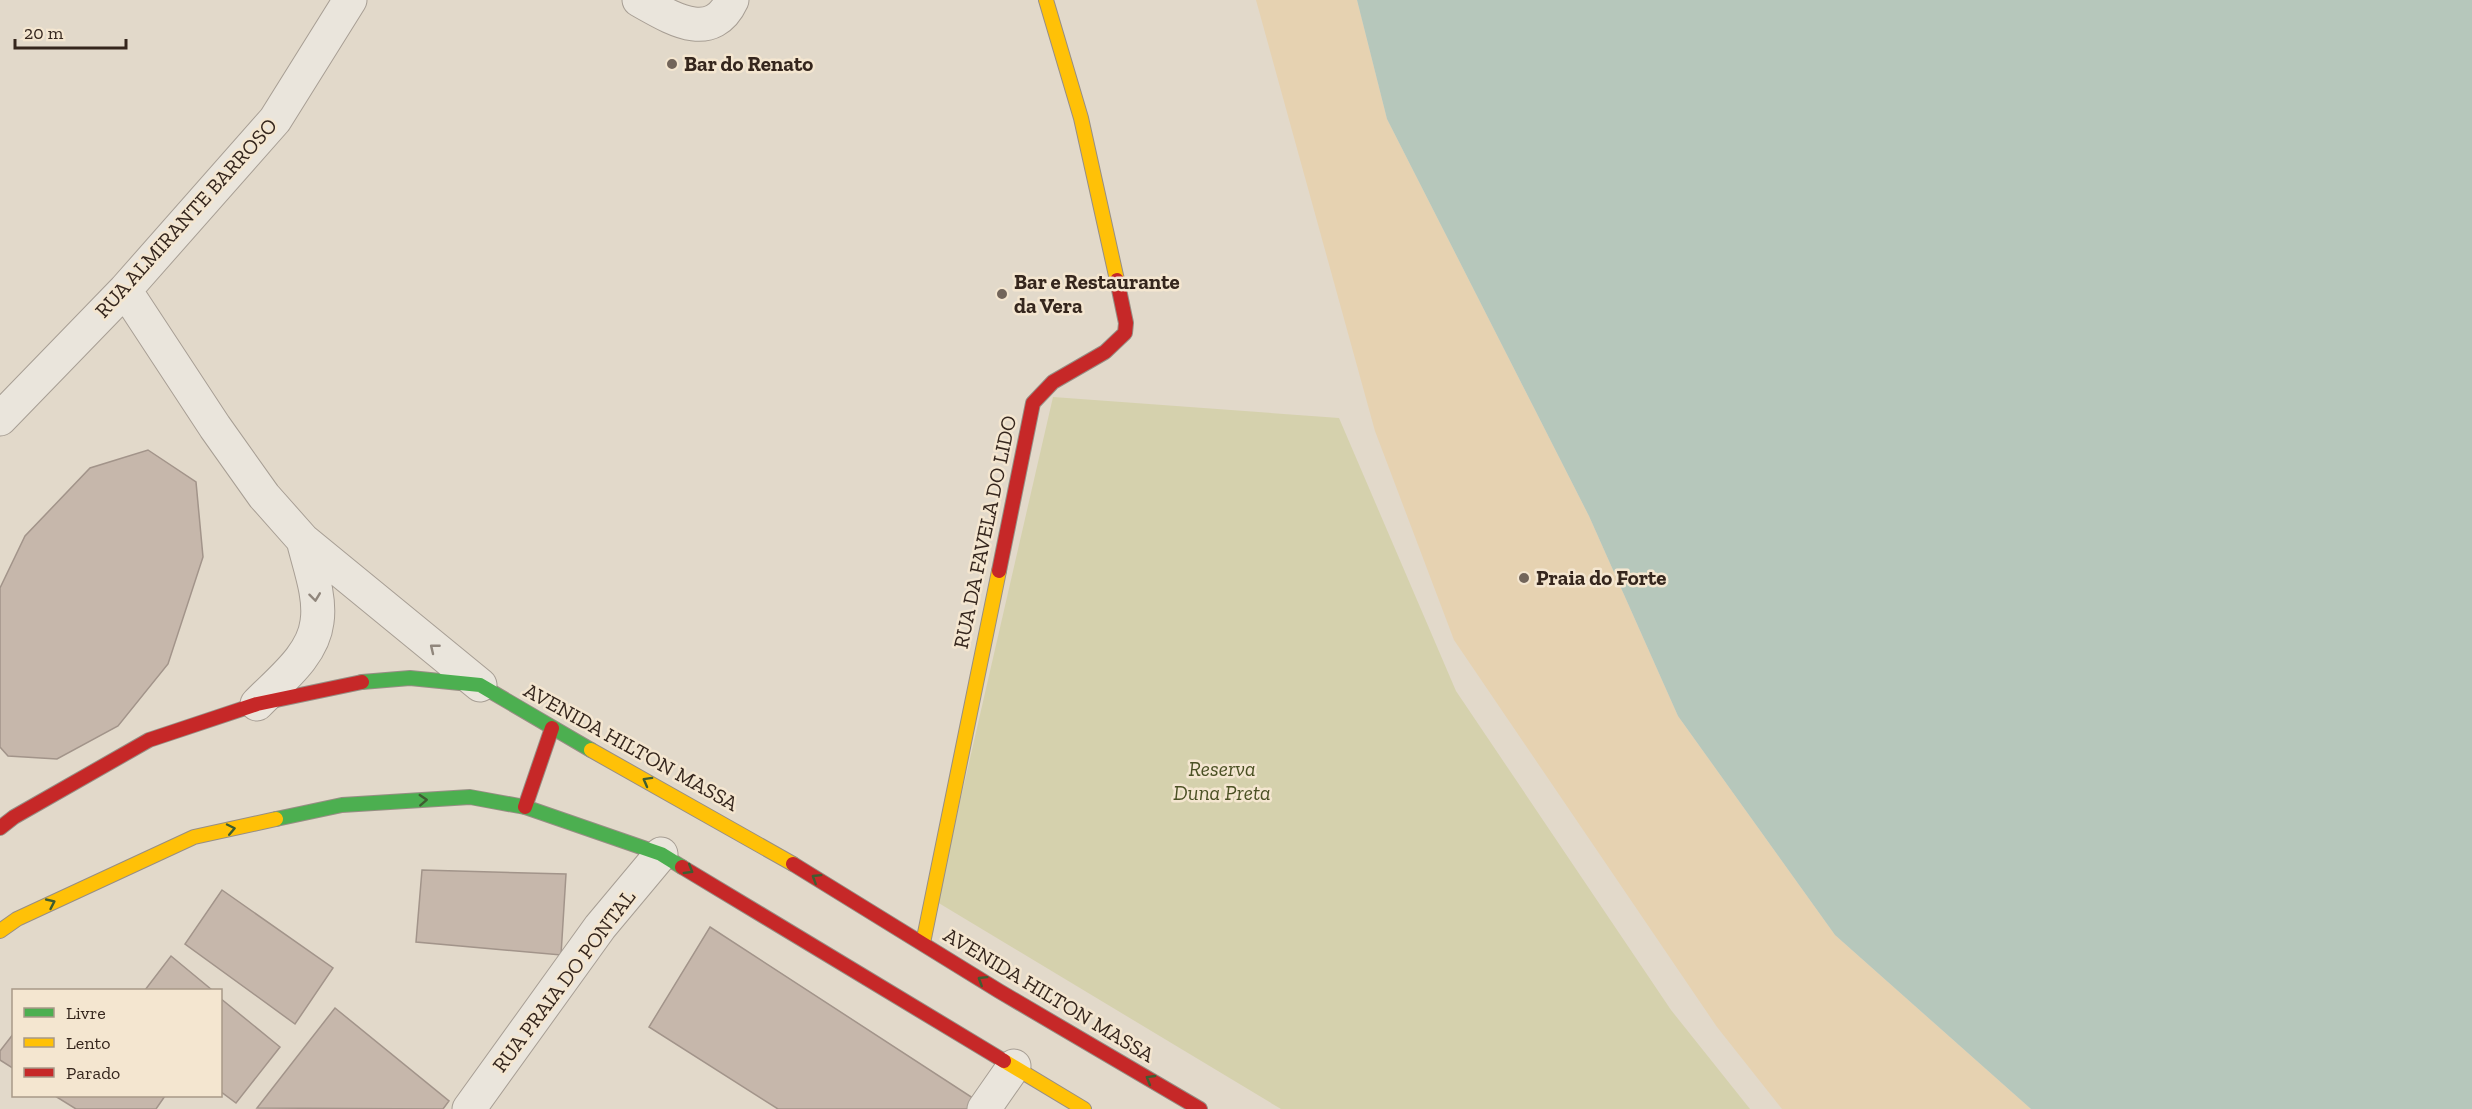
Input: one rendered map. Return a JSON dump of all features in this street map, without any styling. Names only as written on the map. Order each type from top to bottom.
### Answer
[{"type":"main road","name":"RUA DA FAVELA DO LIDO","points":[[923,943],[1033,403],[1040,392],[1097,356],[1125,333],[1126,323],[1081,118],[1046,0]]},
{"type":"main road","name":"AVENIDA HILTON MASSA","points":[[0,828],[149,740],[257,704],[353,683],[410,678],[480,685],[552,728],[761,844],[999,991],[1200,1109]]},
{"type":"main road","points":[[525,807],[552,728]]},
{"type":"main road","points":[[0,931],[17,919],[194,837],[342,805],[470,797],[525,807],[661,854],[1084,1109]]},
{"type":"street","name":"RUA ALMIRANTE BARROSO","points":[[0,419],[125,290],[274,120],[350,0]]},
{"type":"street","points":[[639,0],[678,22],[704,25],[726,13],[732,0]]},
{"type":"street","points":[[125,290],[214,427],[264,496],[303,540],[480,685]]},
{"type":"street","points":[[257,704],[296,665],[309,645],[317,623],[316,594],[303,540]]},
{"type":"street","name":"RUA PRAIA DO PONTAL","points":[[469,1109],[600,927],[661,854]]},
{"type":"street","points":[[984,1109],[1014,1066]]},
{"type":"green space","name":"Reserva Duna Preta","points":[[1053,397],[1339,418],[1456,691],[1671,1010],[1750,1109],[1281,1109],[937,902]]},
{"type":"sand","name":"Praia do Forte","points":[[1256,0],[1357,0],[1387,119],[1589,516],[1678,716],[1835,935],[2031,1109],[1782,1109],[1717,1027],[1454,640],[1375,431]]},
{"type":"shaded area","points":[[1357,0],[2472,0],[2472,1109],[2031,1109],[1835,935],[1678,716],[1589,516],[1387,119]]},
{"type":"building","points":[[148,450],[196,482],[203,557],[168,664],[118,726],[57,759],[8,756],[0,747],[0,588],[25,536],[90,468]]},
{"type":"building","points":[[422,870],[566,874],[561,955],[416,942]]},
{"type":"building","points":[[222,890],[333,968],[295,1024],[185,944]]},
{"type":"building","points":[[710,927],[979,1102],[974,1109],[778,1109],[649,1027]]},
{"type":"building","points":[[171,956],[211,989],[146,989]]},
{"type":"building","points":[[222,1000],[280,1047],[236,1103],[222,1092]]},
{"type":"building","points":[[335,1008],[449,1101],[443,1109],[257,1108]]},
{"type":"building","points":[[12,1036],[12,1068],[0,1060],[0,1051]]},
{"type":"building","points":[[57,1097],[164,1097],[156,1109],[76,1109]]},
{"type":"traffic: fast","points":[[362,682],[410,678],[480,685],[591,750]]},
{"type":"traffic: fast","points":[[276,819],[342,805],[470,797],[525,807],[661,854],[682,867]]},
{"type":"traffic: slow","points":[[1046,0],[1081,118],[1117,280]]},
{"type":"traffic: slow","points":[[923,943],[999,571]]},
{"type":"traffic: slow","points":[[591,750],[793,864]]},
{"type":"traffic: slow","points":[[0,931],[17,919],[194,837],[276,819]]},
{"type":"traffic: slow","points":[[1004,1061],[1084,1109]]},
{"type":"traffic: jam","points":[[999,571],[1033,403],[1053,382],[1105,352],[1125,333],[1126,323],[1117,280]]},
{"type":"traffic: jam","points":[[0,828],[14,817],[149,740],[257,704],[362,682]]},
{"type":"traffic: jam","points":[[525,807],[552,728]]},
{"type":"traffic: jam","points":[[793,864],[999,991],[1200,1109]]},
{"type":"traffic: jam","points":[[682,867],[1004,1061]]},
{"type":"place","name":"Bar do Renato","points":[[672,64]]},
{"type":"place","name":"Bar e Restaurante da Vera","points":[[1002,294]]},
{"type":"place","name":"Praia do Forte","points":[[1524,578]]}]
